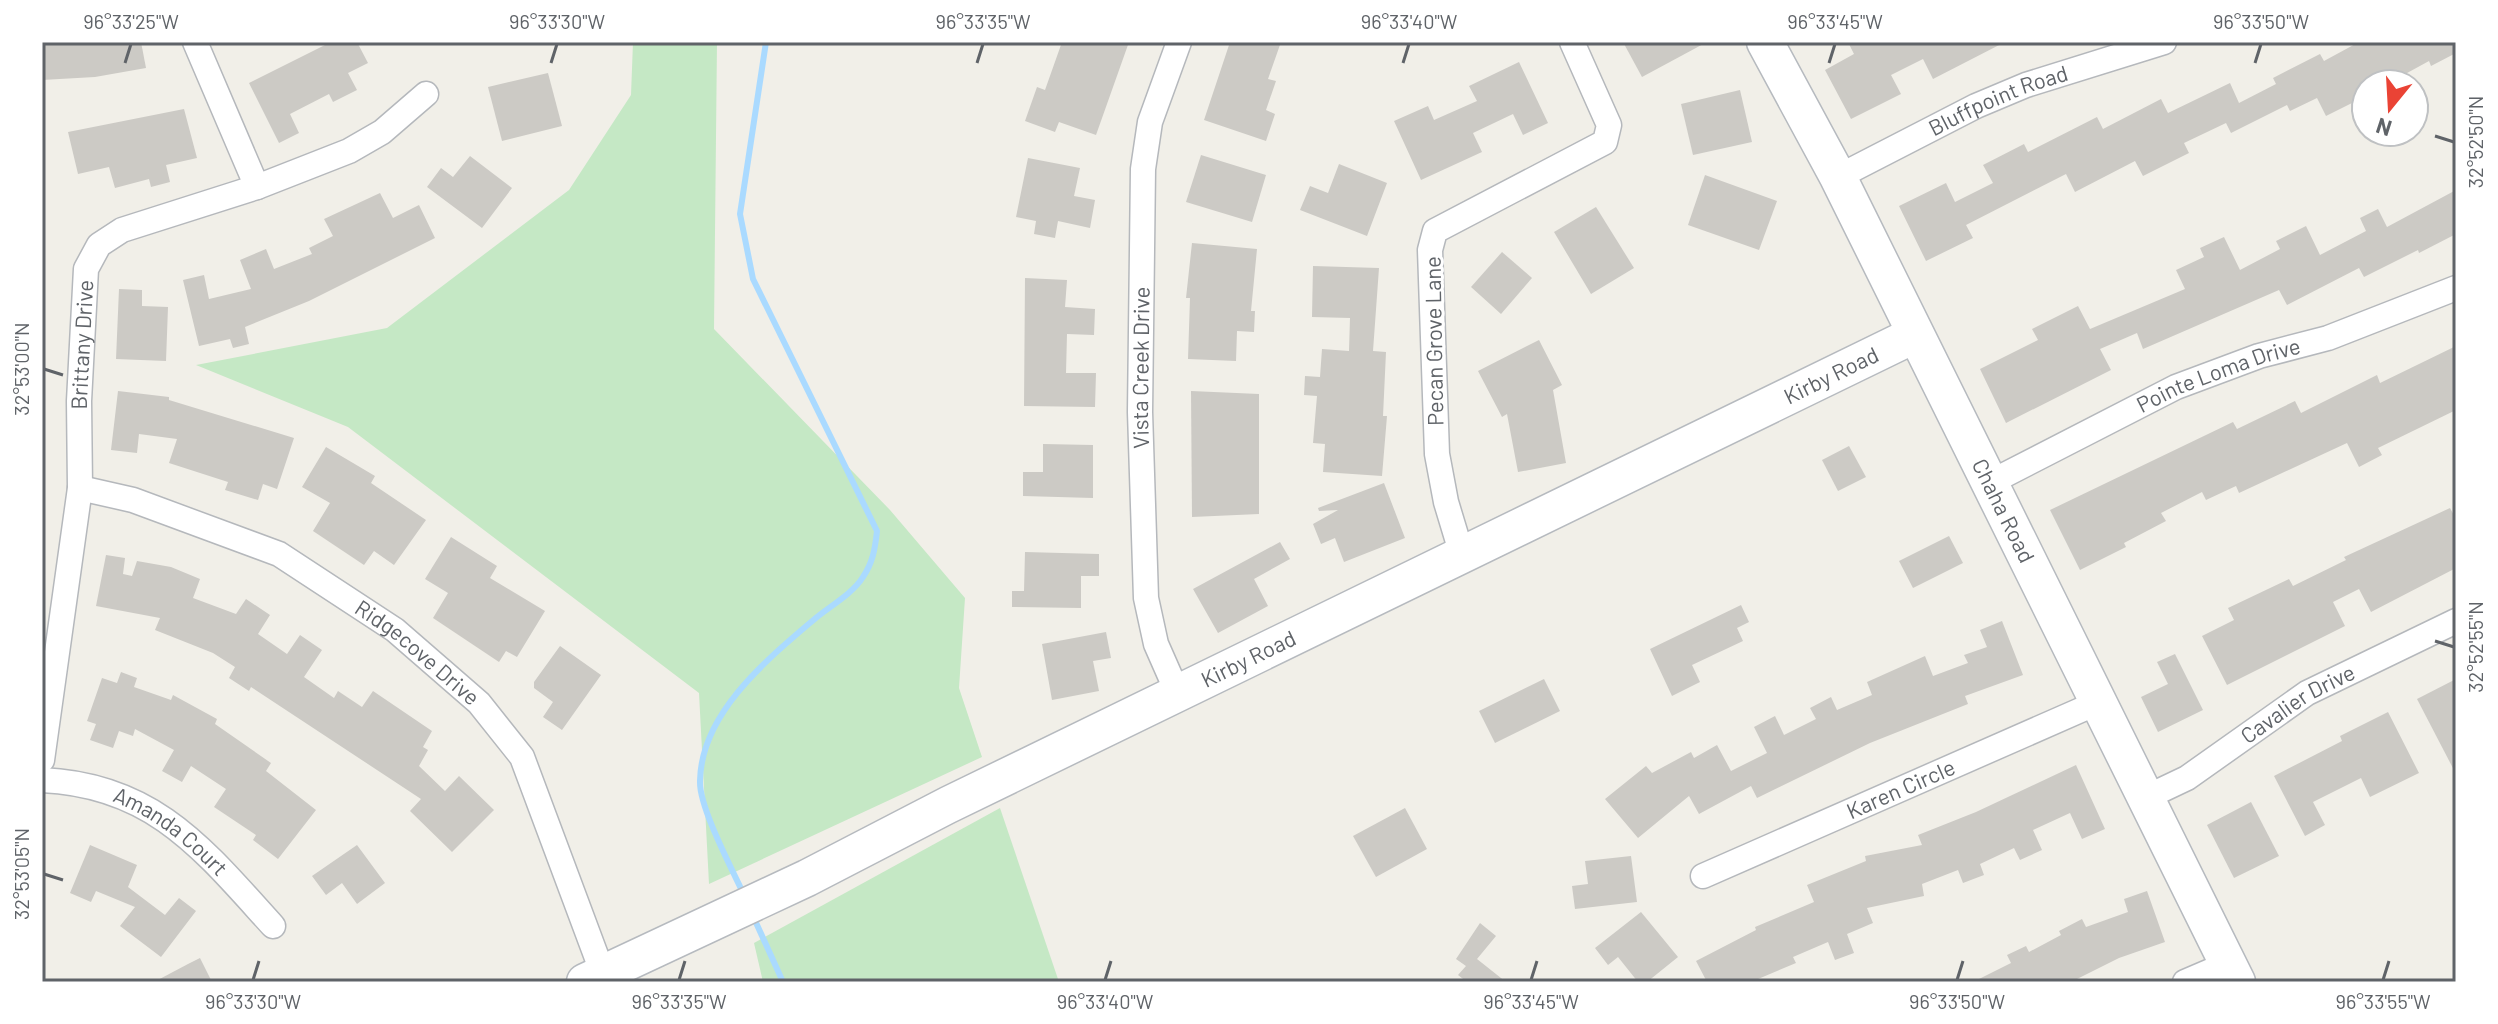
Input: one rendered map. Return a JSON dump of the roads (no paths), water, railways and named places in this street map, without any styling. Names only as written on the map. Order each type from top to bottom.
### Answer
[{"type":"street","points":[[195,42],[257,187]]},
{"type":"street","name":"Vista Creek Drive","points":[[1178,694],[1156,644],[1146,598],[1140,412],[1143,169],[1150,122],[1179,42]]},
{"type":"street","name":"Pecan Grove Lane","points":[[1462,555],[1446,502],[1437,454],[1430,250],[1435,231],[1454,219],[1605,142],[1609,125],[1572,42]]},
{"type":"street","name":"Chaha Road","points":[[1765,42],[1838,177],[1914,335],[1991,482],[2232,973]]},
{"type":"street","name":"Bluffpoint Road","points":[[1838,177],[1976,106],[2026,85],[2164,42]]},
{"type":"street","name":"Brittany Drive","points":[[42,760],[80,488],[79,401],[86,269],[99,245],[122,230],[307,169],[382,132],[426,94]]},
{"type":"street","name":"Pointe Loma Drive","points":[[1991,482],[2176,387],[2259,356],[2328,338],[2456,288]]},
{"type":"street","name":"Kirby Road","points":[[594,978],[807,878],[1914,335]]},
{"type":"street","name":"Ridgecove Drive","points":[[80,488],[133,500],[279,554],[395,630],[479,703],[522,757],[594,978]]},
{"type":"street","name":"Cavalier Drive","points":[[2147,797],[2187,778],[2307,693],[2456,621]]},
{"type":"street","name":"Karen Circle","points":[[1703,876],[2099,702]]},
{"type":"street","name":"Amanda Court","points":[[42,780],[103,788],[163,816],[202,848],[273,926]]},
{"type":"street","points":[[2185,982],[2232,973]]},
{"type":"waterway","points":[[744,895],[705,806],[700,781],[703,756],[712,732],[741,688],[798,633],[859,583],[871,561],[877,531],[753,279],[740,214],[766,42]]},
{"type":"waterway","points":[[753,916],[783,982]]}]
